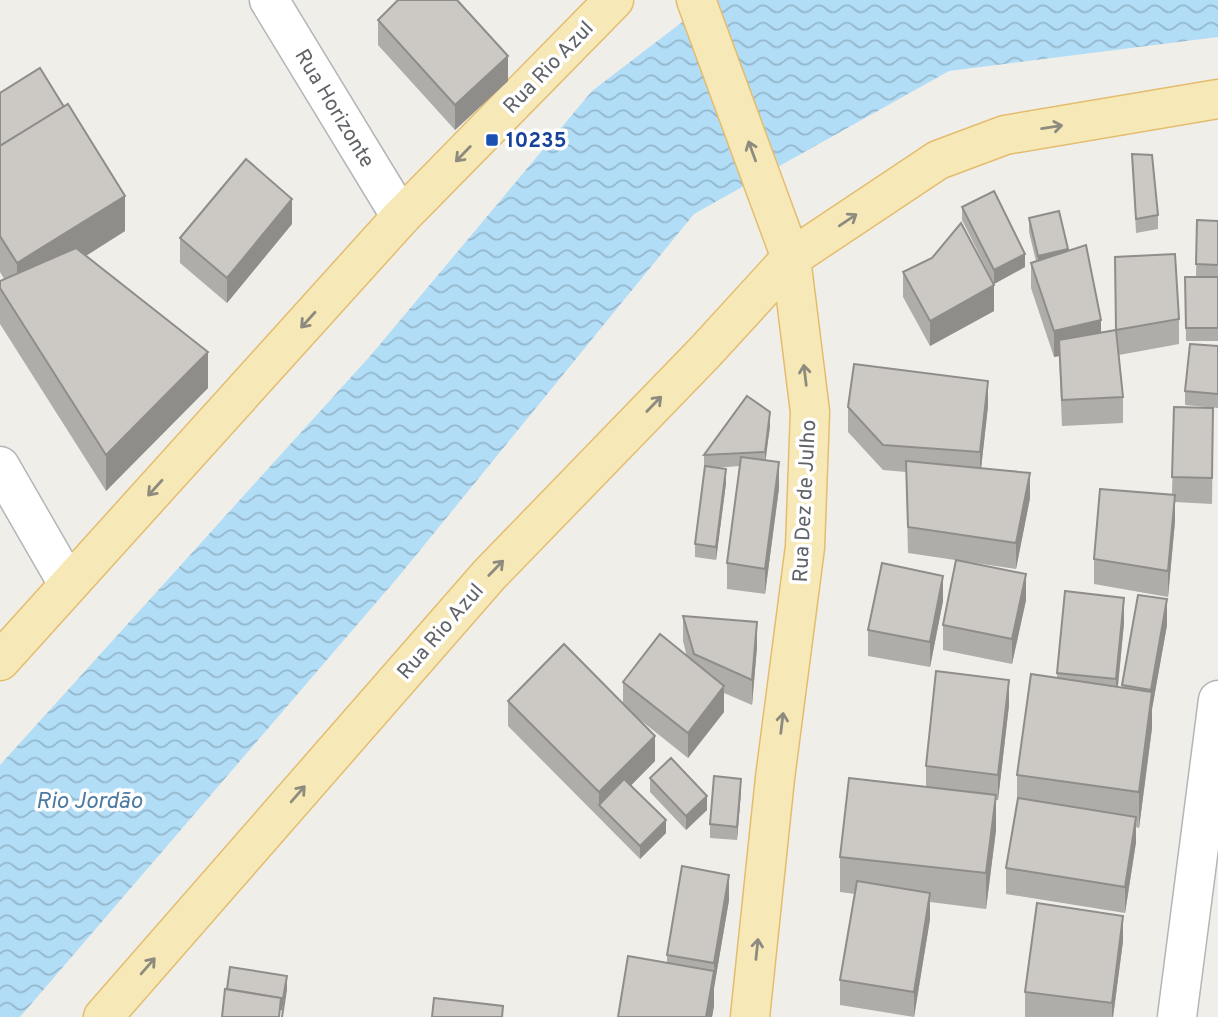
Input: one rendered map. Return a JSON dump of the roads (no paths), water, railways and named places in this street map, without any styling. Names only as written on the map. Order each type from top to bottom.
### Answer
[{"type":"main road","name":"Rua Rio Azul","points":[[0,661],[401,217],[614,0]]},
{"type":"main road","name":"Rua Dez de Julho","points":[[696,0],[791,257],[810,412],[805,547],[775,778],[750,1017]]},
{"type":"main road","name":"Rua Rio Azul","points":[[103,1017],[489,575],[705,352],[791,257],[938,160],[1005,135],[1218,99]]},
{"type":"street","name":"Rua Horizonte","points":[[269,0],[401,217]]},
{"type":"street","points":[[0,466],[68,584]]},
{"type":"street","points":[[1177,1017],[1218,700]]},
{"type":"water","name":"Rio Jordão","points":[[711,0],[1218,0],[1218,37],[949,71],[694,214],[399,576],[20,1017],[0,1017],[0,765],[371,355],[592,91]]},
{"type":"place","name":"10235","points":[[492,140]]}]
